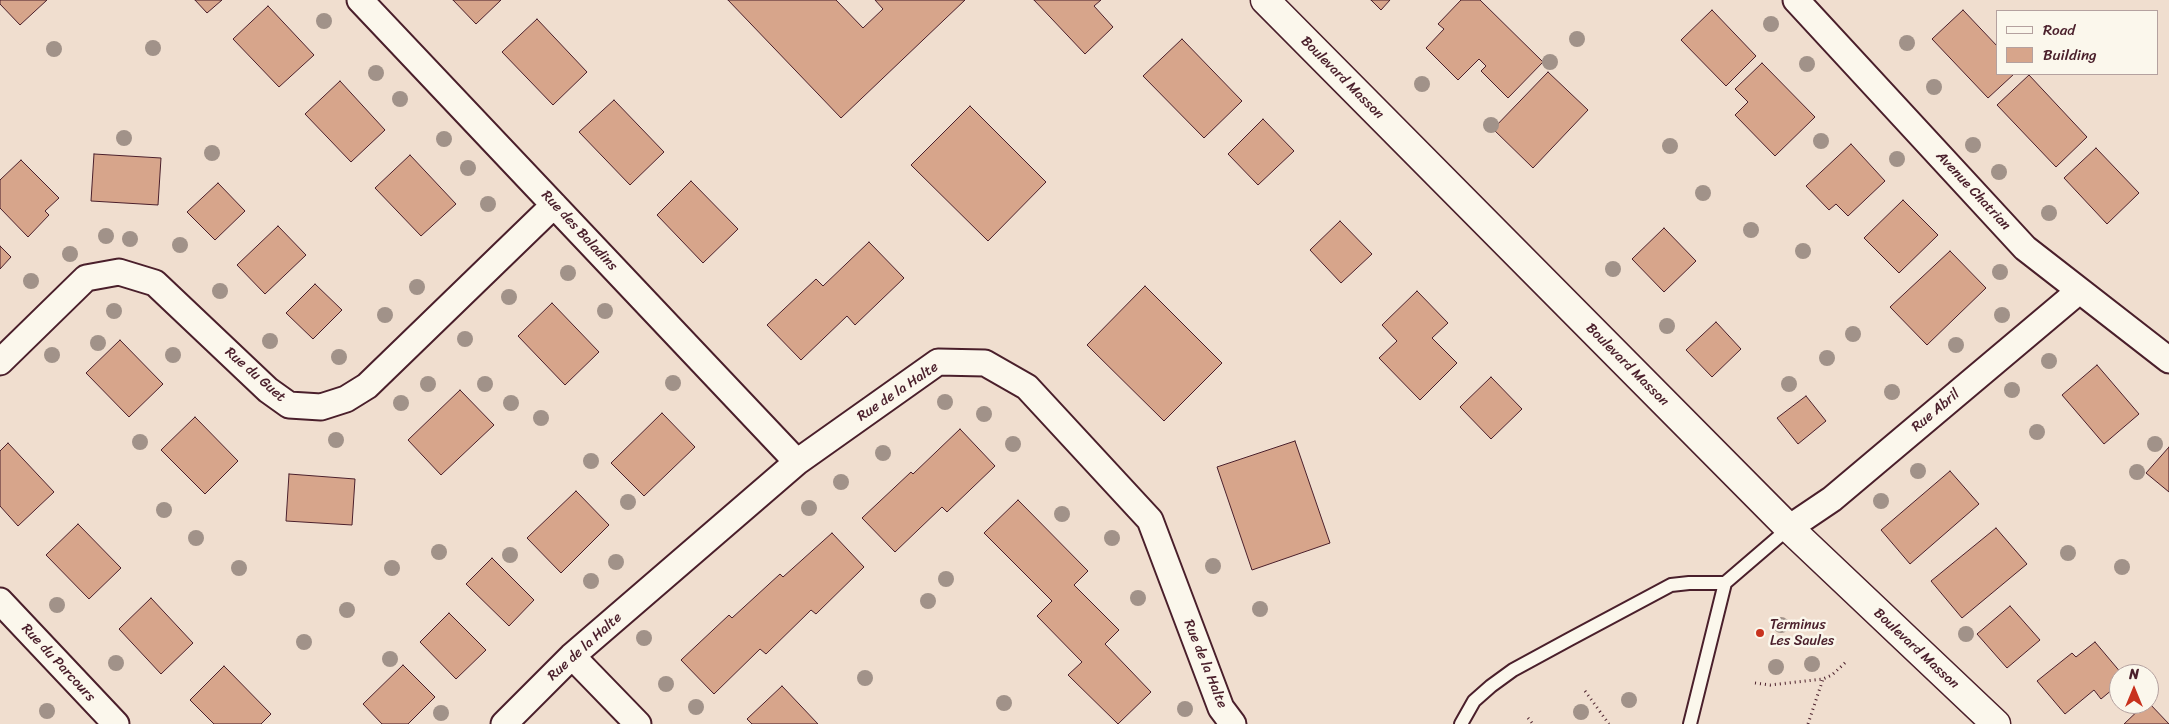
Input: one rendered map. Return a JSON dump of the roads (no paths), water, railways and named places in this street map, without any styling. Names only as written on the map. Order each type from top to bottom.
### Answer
[{"type":"main road","name":"Boulevard Masson","points":[[1265,0],[1789,528],[1996,724]]},
{"type":"street","name":"Rue des Baladins","points":[[360,0],[796,462]]},
{"type":"street","name":"Avenue Chatrian","points":[[1796,0],[2025,248],[2169,360]]},
{"type":"street","name":"Rue du Guet","points":[[0,362],[86,278],[119,272],[155,283],[268,390],[289,405],[321,407],[346,399],[367,386],[554,205]]},
{"type":"street","name":"Rue Abril","points":[[1789,528],[1832,498],[2079,291]]},
{"type":"street","name":"Rue de la Halte","points":[[504,724],[572,656],[796,462],[938,362],[985,364],[1027,387],[1150,520],[1221,708],[1232,724]]},
{"type":"street","name":"Rue du Parcours","points":[[0,601],[116,724]]},
{"type":"street","points":[[572,656],[638,724]]},
{"type":"lane","points":[[1690,724],[1725,583],[1789,528]]},
{"type":"lane","points":[[1461,724],[1474,701],[1513,670],[1671,585],[1725,583]]},
{"type":"place","name":"Terminus Les Saules","points":[[1760,633]]}]
